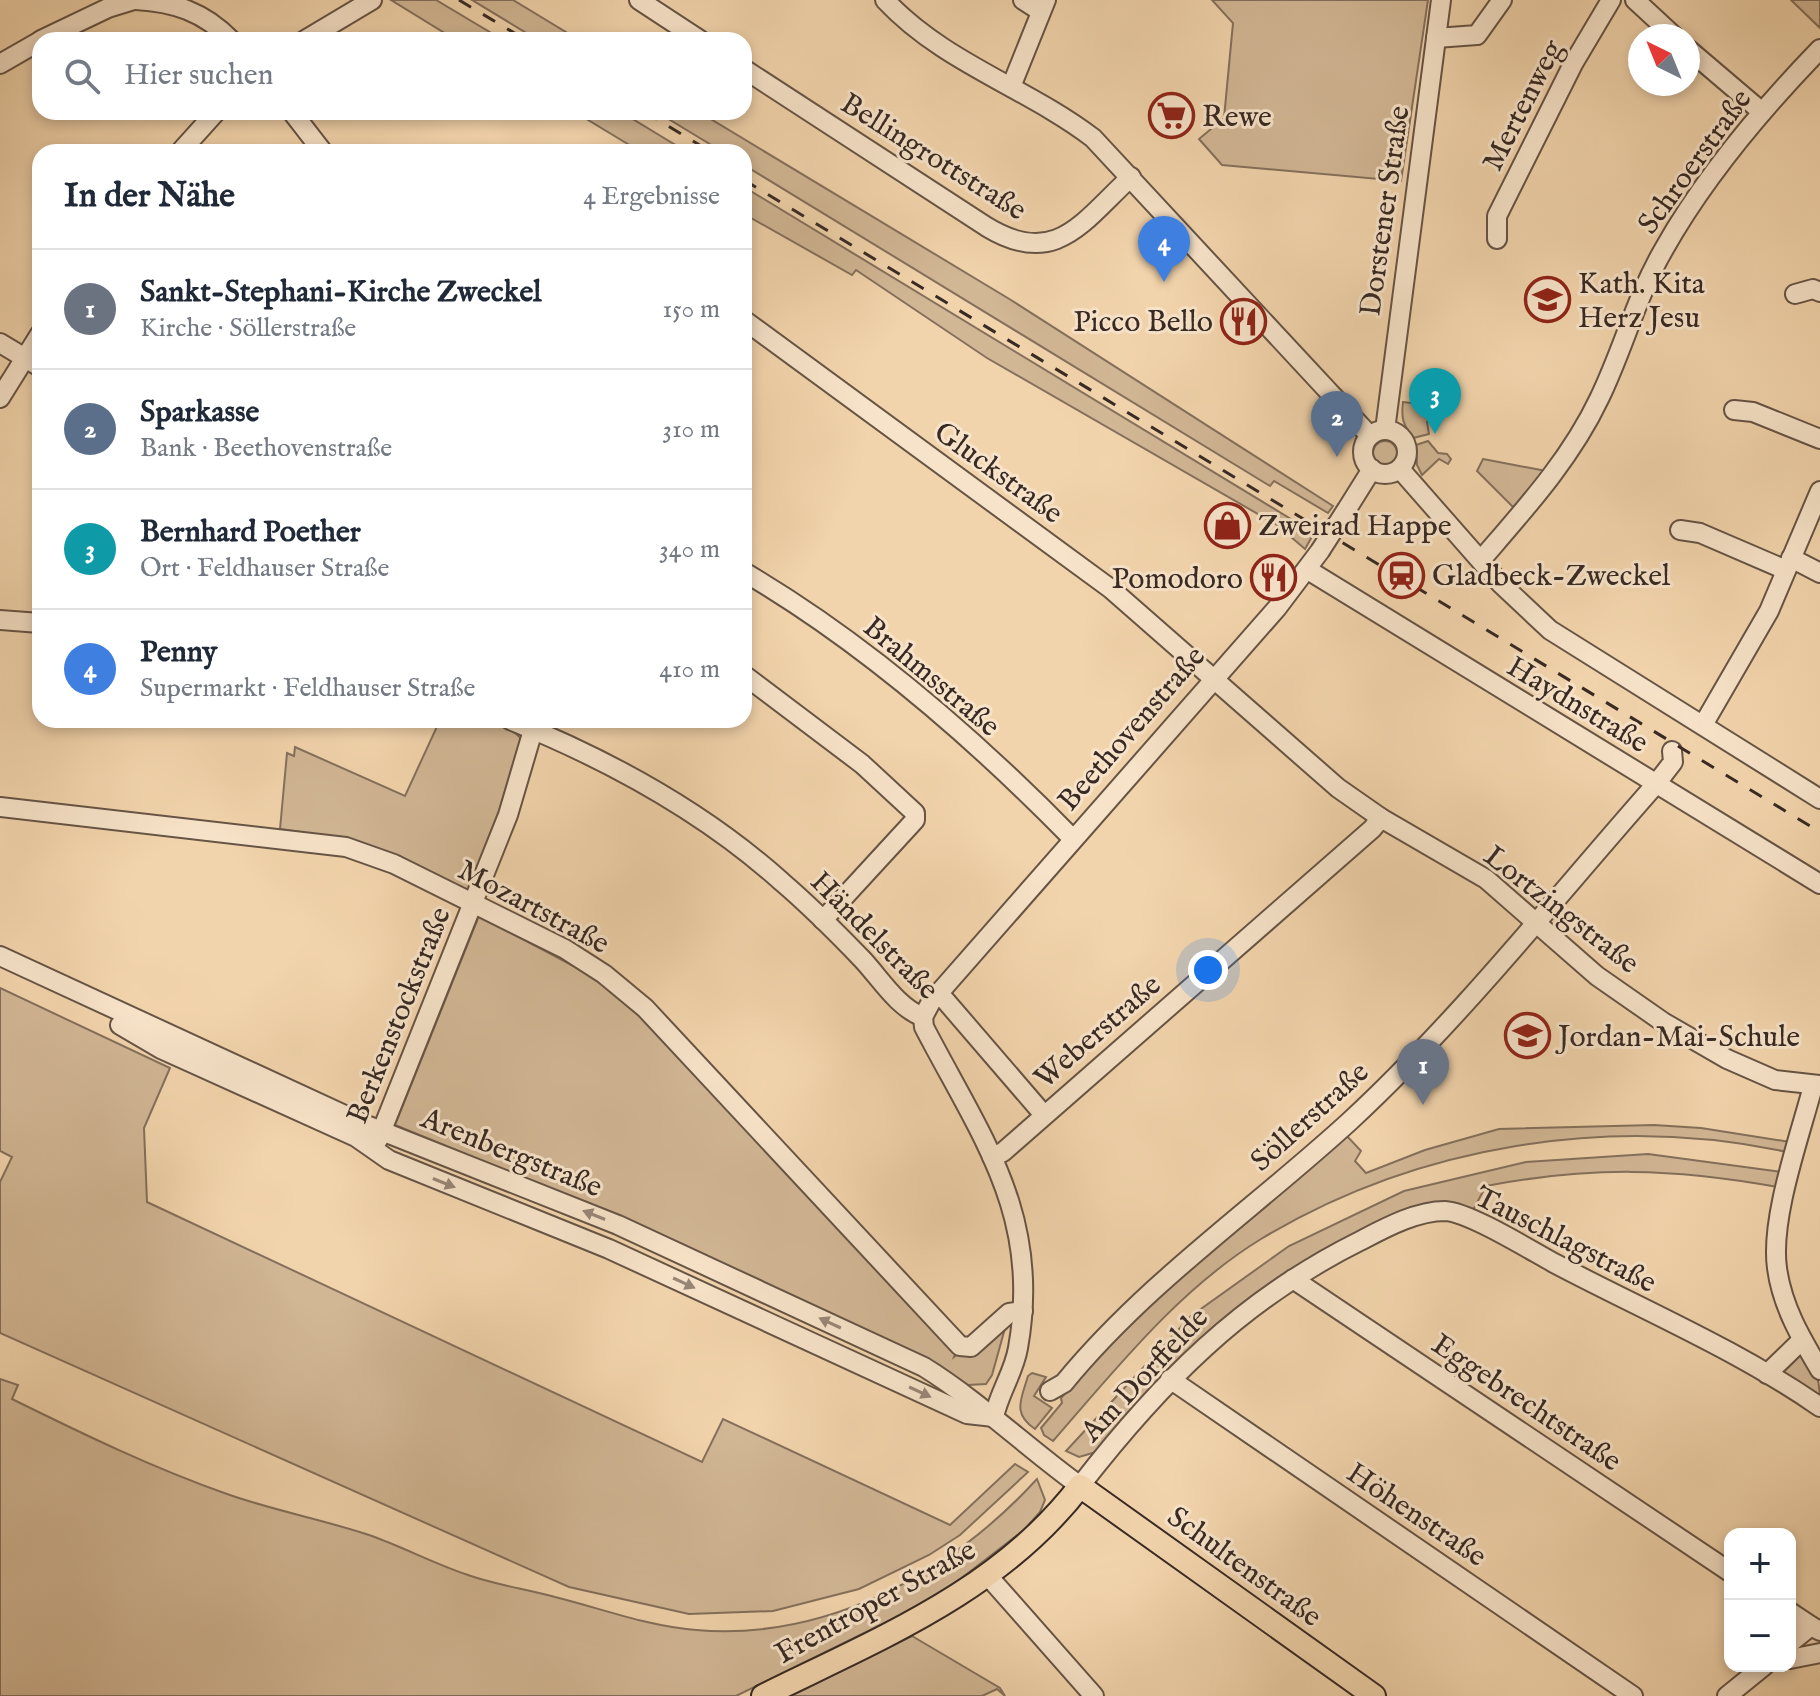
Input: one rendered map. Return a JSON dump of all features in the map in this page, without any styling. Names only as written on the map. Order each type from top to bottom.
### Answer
[{"type":"main road","name":"Frentroper Straße","points":[[763,1696],[994,1583],[1046,1527],[1072,1480]]},
{"type":"main road","name":"Schultenstraße","points":[[1072,1480],[1374,1696]]},
{"type":"street","points":[[55,32],[106,4],[135,0],[191,9],[221,32]]},
{"type":"street","points":[[318,32],[372,0]]},
{"type":"street","points":[[639,0],[688,32]]},
{"type":"street","points":[[885,0],[942,49],[1059,112],[1093,138],[1377,433],[1398,434],[1406,443],[1407,457],[1400,469],[1385,474],[1372,469],[1363,452],[1377,433]]},
{"type":"street","points":[[1011,87],[1043,6],[1023,0]]},
{"type":"street","name":"Dorstener Straße","points":[[1377,433],[1441,0]]},
{"type":"street","points":[[1436,38],[1477,35],[1502,0]]},
{"type":"street","name":"Mertenweg","points":[[1497,239],[1497,216],[1573,64],[1611,0]]},
{"type":"street","points":[[1635,0],[1661,24]]},
{"type":"street","points":[[0,64],[32,45]]},
{"type":"street","name":"Schroerstraße","points":[[1481,560],[1549,479],[1575,442],[1605,388],[1631,316],[1664,249],[1692,205],[1762,112],[1820,49]]},
{"type":"street","points":[[1700,59],[1762,112]]},
{"type":"street","name":"Bellingrottstraße","points":[[752,74],[987,227],[1024,244],[1046,244],[1065,235],[1131,177]]},
{"type":"street","points":[[187,144],[209,120]]},
{"type":"street","points":[[298,120],[317,144]]},
{"type":"street","points":[[1795,294],[1813,289],[1820,292]]},
{"type":"street","name":"Gluckstraße","points":[[752,326],[1111,589],[1212,679]]},
{"type":"street","points":[[0,343],[32,363]]},
{"type":"street","points":[[0,398],[32,345]]},
{"type":"street","points":[[1734,410],[1753,412],[1820,439]]},
{"type":"street","name":"Beethovenstraße","points":[[923,1017],[939,993],[1072,838],[1308,570],[1372,469]]},
{"type":"street","points":[[1400,469],[1530,614],[1550,630],[1820,799]]},
{"type":"street","points":[[1703,725],[1769,611],[1820,491]]},
{"type":"street","points":[[1680,530],[1700,533],[1820,573]]},
{"type":"street","name":"Haydnstraße","points":[[1308,570],[1820,884]]},
{"type":"street","name":"Brahmsstraße","points":[[752,577],[799,605],[860,650],[960,733],[1072,838]]},
{"type":"street","points":[[0,620],[32,622]]},
{"type":"street","name":"Lortzingstraße","points":[[1212,679],[1298,756],[1381,818],[1486,879],[1597,976],[1663,1022],[1727,1059],[1763,1075],[1816,1086]]},
{"type":"street","points":[[752,681],[862,764],[915,813],[915,820],[823,920]]},
{"type":"street","name":"Berkenstockstraße","points":[[374,1150],[508,815],[534,728]]},
{"type":"street","name":"Händelstraße","points":[[541,728],[698,816],[782,882],[823,920],[908,1010],[923,1017],[924,1027],[970,1107],[992,1157],[1019,1234],[1023,1311],[1018,1350],[994,1417]]},
{"type":"street","name":"Söllerstraße","points":[[1050,1391],[1064,1383],[1141,1299],[1383,1089],[1656,784],[1673,762],[1672,751]]},
{"type":"street","name":"Mozartstraße","points":[[0,807],[346,847],[474,902],[565,949],[645,1008],[699,1062],[960,1346],[971,1347],[1009,1313],[1023,1311]]},
{"type":"street","name":"Weberstraße","points":[[992,1157],[1044,1115],[1381,818]]},
{"type":"street","name":"Arenbergstraße","points":[[0,956],[382,1131],[700,1261],[924,1367],[994,1417],[1031,1450],[1072,1480]]},
{"type":"street","name":"Arenbergstraße","points":[[0,970],[141,1035],[161,1049],[356,1137],[389,1160],[609,1249],[967,1414],[994,1417]]},
{"type":"street","name":"Händelstraße","points":[[939,993],[1044,1115]]},
{"type":"street","points":[[1816,1086],[1787,1190],[1777,1239],[1777,1266],[1783,1295],[1802,1340],[1820,1370]]},
{"type":"street","name":"Tauschlagstraße","points":[[1293,1279],[1381,1230],[1425,1213],[1451,1212],[1767,1374],[1820,1407]]},
{"type":"street","name":"Am Dorffelde","points":[[1072,1480],[1170,1379],[1246,1310],[1293,1279]]},
{"type":"street","name":"Eggebrechtstraße","points":[[1293,1279],[1724,1568]]},
{"type":"street","points":[[1767,1374],[1802,1340]]},
{"type":"street","name":"Höhenstraße","points":[[1170,1379],[1633,1696]]},
{"type":"street","points":[[994,1583],[1094,1696]]},
{"type":"street","points":[[1796,1616],[1815,1628],[1796,1639]]},
{"type":"street","points":[[1796,1658],[1820,1653]]},
{"type":"street","points":[[1727,1696],[1757,1672]]},
{"type":"shaded area","points":[[391,0],[436,0],[490,32],[443,32]]},
{"type":"shaded area","points":[[472,0],[513,0],[566,32],[525,32]]},
{"type":"shaded area","points":[[1212,0],[1428,0],[1401,181],[1222,165],[1199,139],[1224,118],[1233,23]]},
{"type":"shaded area","points":[[1791,0],[1820,0],[1820,28]]},
{"type":"shaded area","points":[[588,120],[634,120],[674,144],[628,144]]},
{"type":"shaded area","points":[[670,120],[712,120],[1011,300],[1333,506],[1328,513],[1274,481],[1270,486],[752,170],[752,144],[710,144]]},
{"type":"shaded area","points":[[752,192],[1314,533],[1305,549],[1277,525],[987,358],[856,270],[852,275],[752,219]]},
{"type":"shaded area","points":[[1403,402],[1435,406],[1434,415],[1427,422],[1429,434],[1413,438],[1404,421]]},
{"type":"shaded area","points":[[1385,441],[1394,444],[1397,453],[1394,462],[1385,465],[1376,462],[1373,453],[1376,444]]},
{"type":"shaded area","points":[[1428,441],[1438,453],[1447,454],[1451,459],[1448,464],[1439,459],[1422,475],[1417,465],[1416,445]]},
{"type":"shaded area","points":[[1483,459],[1546,471],[1515,509],[1477,471]]},
{"type":"shaded area","points":[[436,728],[507,728],[521,739],[499,811],[468,890],[376,851],[280,829],[287,753],[294,756],[295,747],[405,796]]},
{"type":"shaded area","points":[[479,916],[600,980],[642,1016],[957,1350],[954,1357],[1007,1321],[992,1375],[986,1384],[968,1385],[938,1364],[614,1215],[395,1125]]},
{"type":"shaded area","points":[[0,988],[170,1068],[144,1128],[147,1202],[702,1462],[723,1419],[950,1525],[1015,1464],[1028,1472],[960,1535],[929,1555],[859,1589],[773,1611],[689,1614],[569,1587],[0,1333],[0,1182],[12,1157],[0,1151]]},
{"type":"shaded area","points":[[1654,1125],[1701,1128],[1790,1142],[1787,1152],[1720,1141],[1652,1136],[1584,1138],[1516,1146],[1449,1160],[1384,1180],[1321,1207],[1231,1259],[1150,1332],[1053,1441],[1044,1435],[1041,1428],[1062,1403],[1061,1398],[1133,1314],[1347,1136],[1361,1151],[1355,1161],[1366,1173],[1425,1150],[1499,1129]]},
{"type":"shaded area","points":[[1648,1154],[1782,1172],[1778,1187],[1703,1176],[1632,1172],[1561,1175],[1486,1186],[1472,1212],[1453,1205],[1238,1309],[1189,1350],[1096,1452],[1079,1457],[1066,1451],[1191,1316],[1289,1246],[1404,1191],[1526,1162]]},
{"type":"shaded area","points":[[1797,1351],[1813,1366],[1820,1403],[1780,1376],[1779,1369]]},
{"type":"shaded area","points":[[1032,1373],[1046,1377],[1034,1396],[1052,1408],[1035,1429],[1023,1417],[1020,1406],[1028,1376]]},
{"type":"shaded area","points":[[0,1379],[18,1385],[12,1399],[118,1450],[199,1484],[372,1536],[479,1578],[678,1628],[745,1631],[792,1624],[839,1612],[883,1594],[926,1571],[966,1544],[1037,1479],[1045,1500],[1040,1512],[1024,1530],[950,1587],[903,1614],[736,1696],[0,1696]]},
{"type":"shaded area","points":[[912,1636],[1000,1688],[1005,1696],[997,1689],[982,1696],[791,1696]]},
{"type":"railway","points":[[459,0],[513,32]]},
{"type":"railway","points":[[658,120],[698,144]]},
{"type":"railway","points":[[752,185],[1820,832]]},
{"type":"place","name":"Rewe","points":[[1171,116]]},
{"type":"place","name":"Penny","points":[[1164,282]]},
{"type":"place","name":"Kath. Kita Herz Jesu","points":[[1547,300]]},
{"type":"place","name":"Picco Bello","points":[[1244,321]]},
{"type":"place","name":"Bernhard Poether","points":[[1435,434]]},
{"type":"place","name":"Sparkasse","points":[[1337,457]]},
{"type":"place","name":"Zweirad Happe","points":[[1227,525]]},
{"type":"place","name":"Gladbeck-Zweckel","points":[[1401,575]]},
{"type":"place","name":"Pomodoro","points":[[1274,578]]},
{"type":"place","name":"Jordan-Mai-Schule","points":[[1527,1036]]},
{"type":"place","name":"Sankt-Stephani-Kirche Zweckel","points":[[1423,1105]]}]
